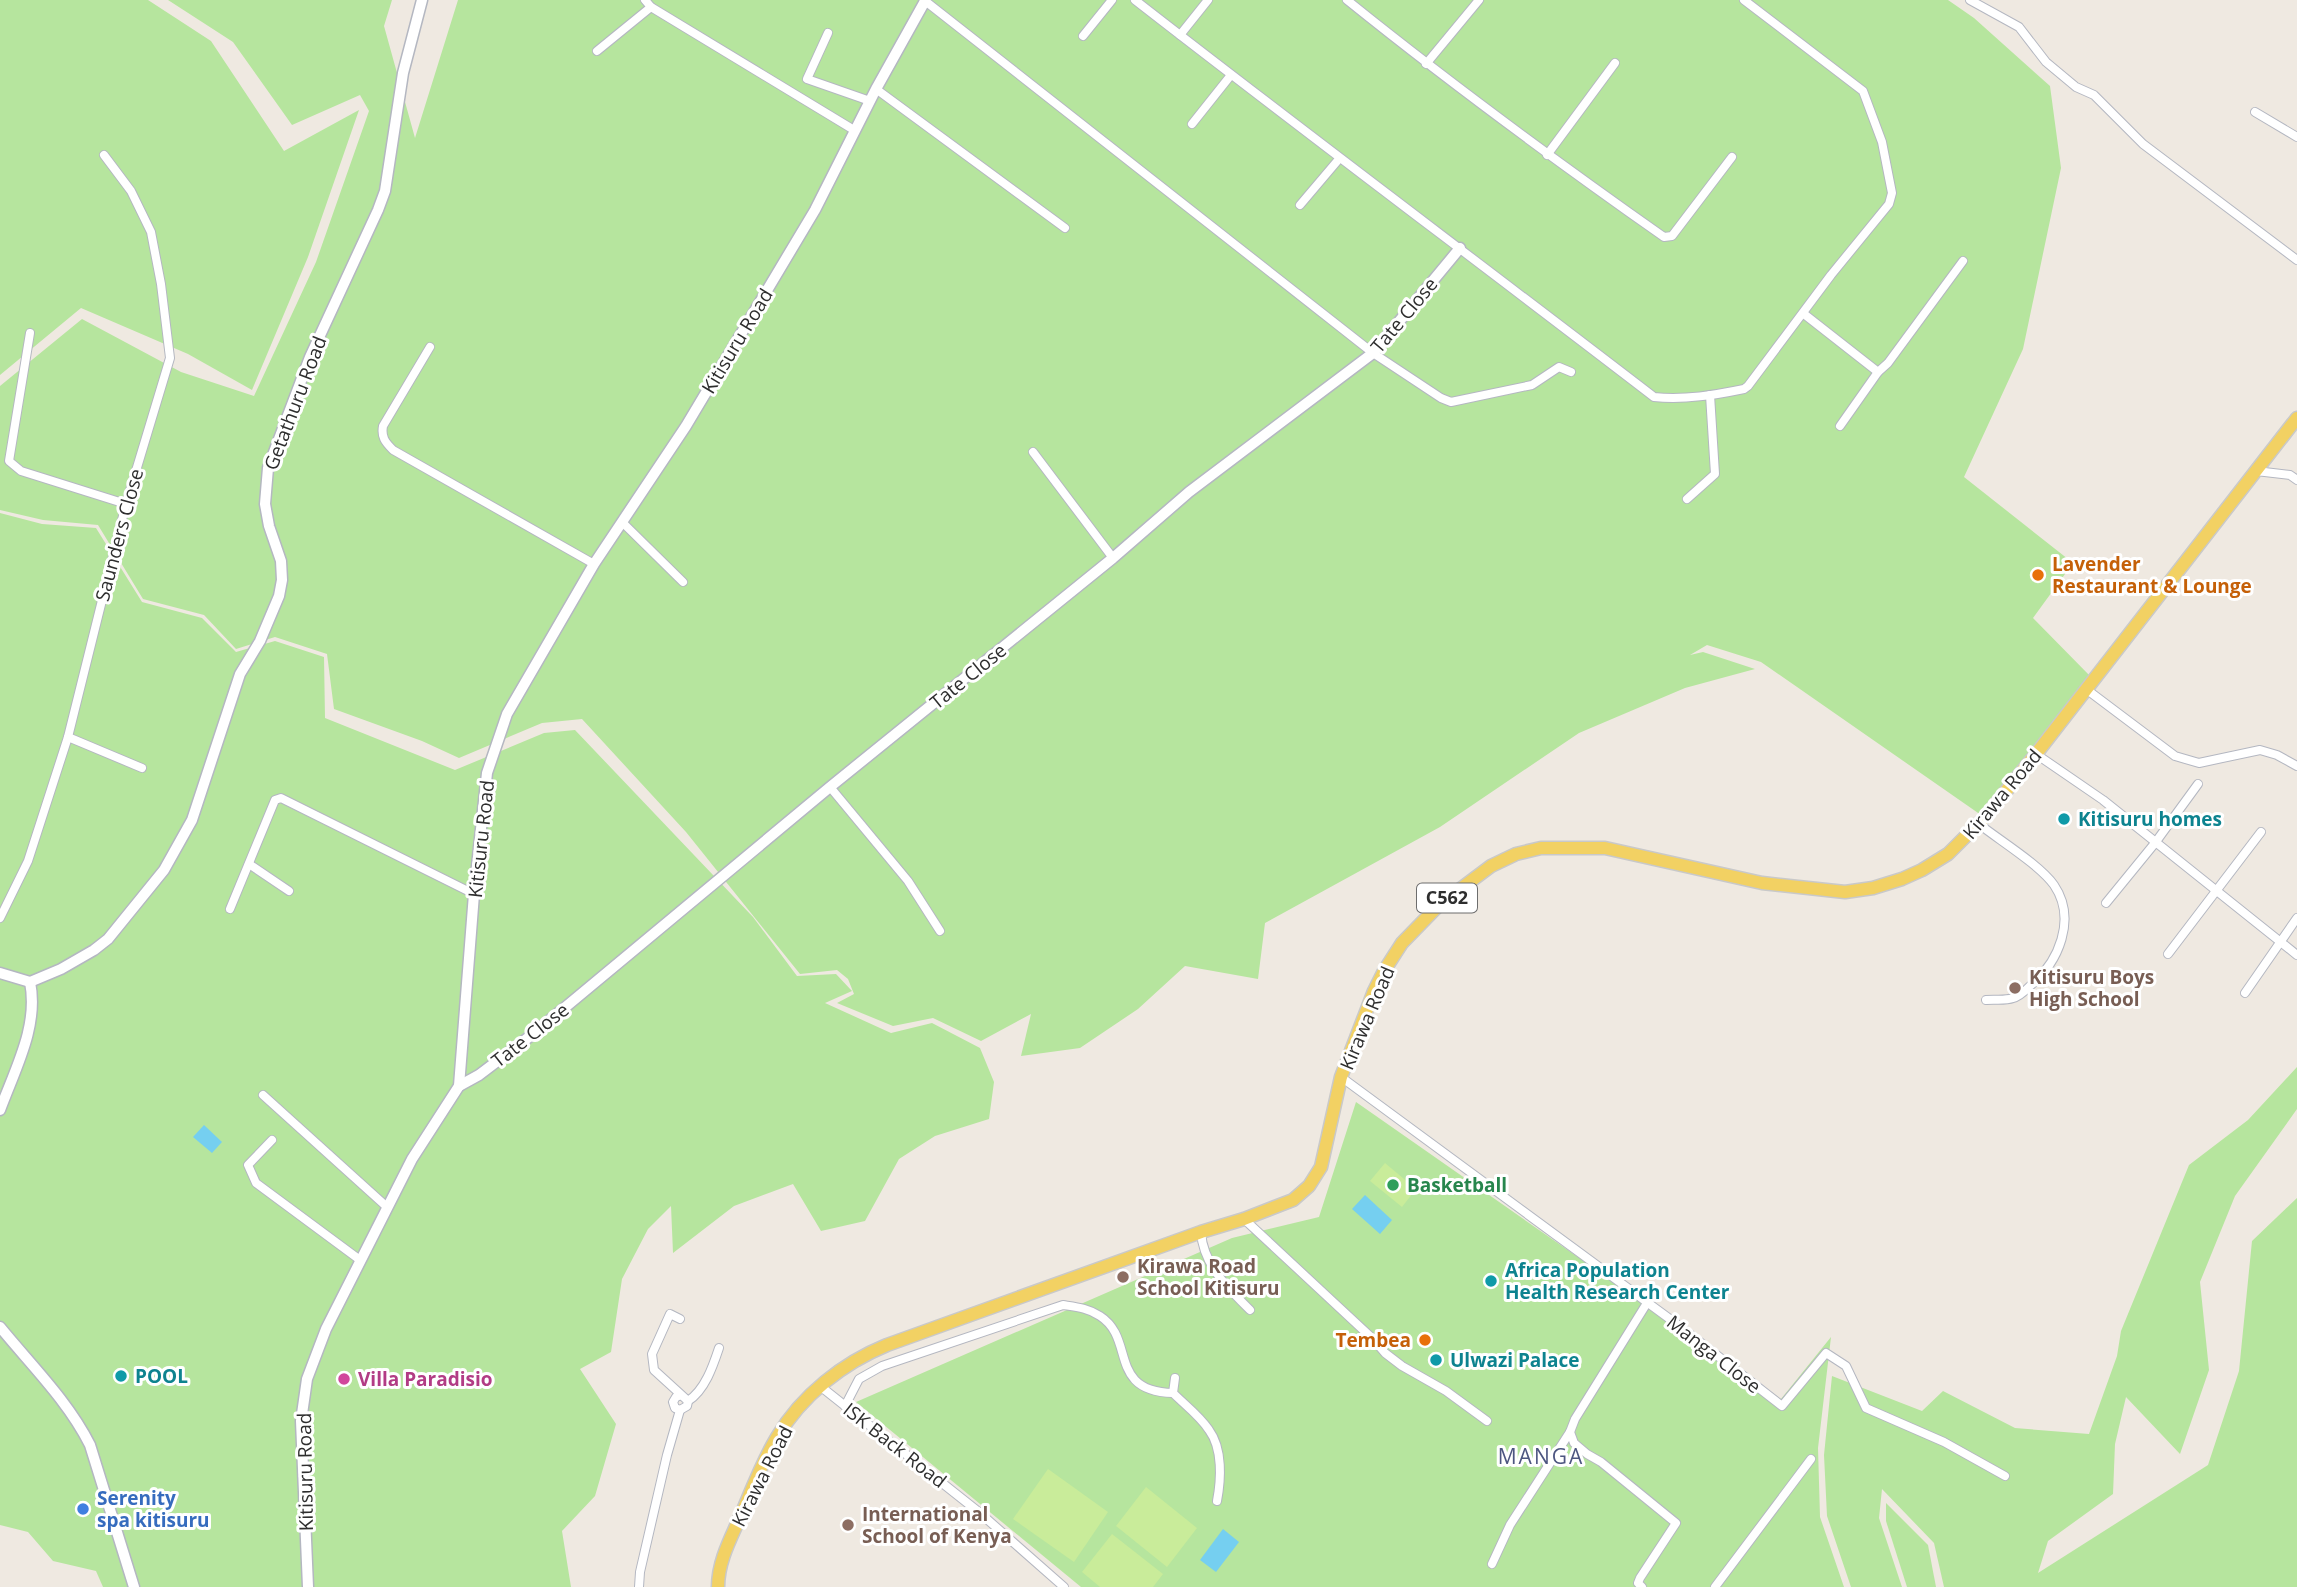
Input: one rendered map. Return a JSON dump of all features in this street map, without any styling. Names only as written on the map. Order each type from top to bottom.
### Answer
[{"type":"main road","name":"Kirawa Road","points":[[718,1587],[725,1551],[777,1436],[796,1410],[820,1386],[852,1362],[878,1349],[1201,1232],[1244,1219],[1293,1199],[1310,1186],[1324,1156],[1341,1077],[1374,991],[1402,943],[1439,905],[1491,866],[1516,854],[1541,848],[1605,848],[1762,883],[1845,892],[1873,888],[1922,870],[1948,854],[1979,824],[2036,754],[2297,418]]},
{"type":"street","name":"Getathuru Road","points":[[30,982],[61,969],[108,939],[164,870],[192,820],[240,674],[260,641],[279,596],[281,561],[265,504],[268,468],[310,357],[385,191],[403,73],[422,0]]},
{"type":"street","points":[[925,0],[1373,353],[1441,398],[1451,402],[1532,385],[1559,366],[1571,372]]},
{"type":"street","name":"Kitisuru Road","points":[[308,1587],[301,1421],[307,1379],[321,1341],[412,1158],[459,1087],[474,894],[487,773],[507,714],[594,564],[715,378],[815,210],[876,89],[925,0]]},
{"type":"street","points":[[1083,36],[1112,0]]},
{"type":"street","points":[[1135,0],[1339,159],[1654,397],[1710,396],[1748,386],[1831,275],[1889,204],[1892,193],[1882,142],[1863,91],[1744,0]]},
{"type":"street","points":[[1180,35],[1208,0]]},
{"type":"street","points":[[1347,0],[1426,64],[1547,155],[1668,238],[1732,157]]},
{"type":"street","points":[[1426,64],[1479,0]]},
{"type":"street","points":[[1970,0],[2020,27],[2046,62],[2076,87],[2094,95],[2143,144],[2297,260]]},
{"type":"street","points":[[597,51],[648,4],[855,130]]},
{"type":"street","points":[[828,33],[807,79],[870,102]]},
{"type":"street","points":[[1547,155],[1615,64]]},
{"type":"street","points":[[1192,124],[1231,75]]},
{"type":"street","points":[[876,89],[1065,228]]},
{"type":"street","points":[[2255,112],[2297,137]]},
{"type":"street","name":"Saunders Close","points":[[0,918],[28,861],[68,737],[126,504],[170,358],[162,284],[151,232],[131,191],[104,155]]},
{"type":"street","points":[[1300,205],[1339,159]]},
{"type":"street","name":"Tate Close","points":[[459,1087],[533,1034],[830,787],[1114,558],[1189,492],[1373,353],[1460,248]]},
{"type":"street","points":[[1840,426],[1963,261]]},
{"type":"street","points":[[1804,314],[1878,372]]},
{"type":"street","points":[[30,333],[9,461],[21,471],[126,504]]},
{"type":"street","points":[[430,347],[383,426],[381,434],[385,442],[393,450],[594,564]]},
{"type":"street","points":[[1687,499],[1715,474],[1710,396]]},
{"type":"street","points":[[1033,452],[1114,558]]},
{"type":"street","points":[[2256,471],[2290,475],[2297,480]]},
{"type":"street","points":[[622,522],[683,582]]},
{"type":"street","points":[[2086,689],[2175,756],[2199,763],[2260,750],[2277,755],[2297,766]]},
{"type":"street","points":[[68,737],[142,768]]},
{"type":"street","points":[[2036,754],[2103,800],[2297,955]]},
{"type":"street","points":[[2106,903],[2198,784]]},
{"type":"street","points":[[830,787],[908,881],[940,931]]},
{"type":"street","points":[[230,909],[275,800],[281,797],[474,894]]},
{"type":"street","points":[[1979,824],[2034,866],[2054,885],[2061,901],[2065,930],[2054,961],[2035,982],[2015,998],[1986,1000]]},
{"type":"street","points":[[2168,954],[2261,832]]},
{"type":"street","points":[[249,864],[289,891]]},
{"type":"street","points":[[2245,993],[2297,918]]},
{"type":"street","points":[[0,973],[30,982],[33,999],[32,1016],[0,1110]]},
{"type":"street","name":"Manga Close","points":[[1341,1077],[1465,1166],[1782,1406],[1826,1353],[1846,1366],[1866,1408],[1944,1442],[2006,1476]]},
{"type":"street","points":[[263,1095],[387,1207]]},
{"type":"street","points":[[272,1140],[248,1165],[256,1183],[360,1260]]},
{"type":"street","points":[[1244,1219],[1385,1353],[1446,1391],[1487,1421]]},
{"type":"street","points":[[1201,1232],[1203,1248],[1214,1269],[1250,1310]]},
{"type":"street","points":[[1492,1564],[1510,1525],[1570,1432],[1575,1419],[1647,1303]]},
{"type":"street","points":[[845,1406],[859,1379],[882,1366],[1063,1305],[1083,1308],[1102,1317],[1116,1336],[1126,1367],[1139,1385],[1156,1393],[1173,1393],[1209,1430],[1216,1445],[1221,1482],[1217,1501]]},
{"type":"street","points":[[680,1319],[670,1314],[652,1354],[654,1370],[684,1398]]},
{"type":"street","points":[[0,1327],[71,1412],[83,1431],[90,1445],[134,1587]]},
{"type":"street","points":[[639,1587],[645,1550],[680,1410],[675,1408],[673,1402],[676,1397],[694,1397],[707,1377],[719,1348]]},
{"type":"street","points":[[1173,1393],[1175,1378]]},
{"type":"street","name":"ISK Back Road","points":[[820,1386],[980,1513],[1064,1587]]},
{"type":"street","points":[[1570,1432],[1574,1443],[1676,1523],[1640,1578],[1638,1583],[1642,1587]]},
{"type":"street","points":[[1715,1587],[1811,1459]]},
{"type":"green space","points":[[0,0],[148,0],[211,41],[284,151],[359,110],[308,257],[252,390],[188,354],[81,308],[0,375]]},
{"type":"green space","points":[[168,0],[392,0],[384,26],[415,138],[458,0],[1948,0],[1974,18],[2050,86],[2061,168],[2023,349],[1964,477],[2073,563],[2033,618],[2090,676],[1981,815],[1761,662],[1707,645],[1690,655],[1703,652],[1755,669],[1685,688],[1579,733],[1440,827],[1265,923],[1258,979],[1185,966],[1138,1009],[1080,1048],[1021,1056],[1031,1014],[981,1041],[933,1018],[893,1026],[837,1003],[854,994],[848,979],[837,970],[800,974],[686,832],[582,719],[542,723],[459,758],[422,741],[334,709],[327,654],[275,637],[236,649],[204,615],[143,599],[98,525],[43,520],[0,510],[0,386],[82,319],[181,372],[254,396],[316,262],[369,111],[360,95],[292,125],[233,42]]},
{"type":"green space","points":[[0,513],[42,524],[96,528],[142,602],[202,618],[236,652],[275,641],[324,657],[325,718],[455,770],[544,733],[575,730],[753,917],[797,976],[836,974],[852,991],[825,1003],[891,1033],[932,1023],[980,1048],[994,1082],[989,1119],[935,1136],[899,1159],[865,1221],[821,1231],[793,1184],[734,1206],[673,1253],[671,1206],[648,1229],[622,1279],[611,1352],[580,1369],[616,1424],[595,1496],[562,1531],[571,1587],[103,1587],[96,1571],[53,1561],[28,1532],[0,1525]]},
{"type":"green space","points":[[2297,1067],[2297,1109],[2235,1196],[2200,1282],[2209,1370],[2180,1454],[2126,1397],[2115,1444],[2113,1494],[2048,1541],[2038,1573],[2208,1465],[2239,1371],[2252,1241],[2297,1198],[2297,1587],[1944,1587],[1934,1543],[1882,1489],[1879,1518],[1902,1587],[1851,1587],[1827,1516],[1824,1455],[1832,1376],[1922,1411],[1943,1391],[2015,1428],[2089,1434],[2117,1356],[2121,1331],[2189,1165],[2248,1120]]},
{"type":"green space","points":[[1356,1102],[1781,1399],[1831,1337],[1818,1448],[1820,1517],[1844,1587],[1081,1587],[856,1402],[1232,1238],[1319,1217]]},
{"type":"green space","name":"Basketball","points":[[1385,1163],[1416,1189],[1402,1207],[1370,1181]]},
{"type":"green space","points":[[1048,1469],[1108,1512],[1074,1562],[1013,1519]]},
{"type":"green space","points":[[1146,1487],[1197,1528],[1167,1567],[1116,1526]]},
{"type":"green space","points":[[1886,1503],[1928,1545],[1936,1587],[1907,1587],[1886,1521]]},
{"type":"green space","points":[[1112,1534],[1163,1574],[1153,1587],[1100,1587],[1082,1572]]},
{"type":"water","points":[[204,1125],[222,1142],[212,1153],[193,1137]]},
{"type":"water","points":[[1365,1195],[1392,1220],[1380,1234],[1352,1209]]},
{"type":"water","points":[[1223,1529],[1239,1542],[1216,1572],[1200,1560]]},
{"type":"place","name":"Lavender Restaurant & Lounge","points":[[2038,575]]},
{"type":"place","name":"Kitisuru homes","points":[[2064,819]]},
{"type":"place","name":"Kitisuru Boys High School","points":[[2015,988]]},
{"type":"place","name":"Basketball","points":[[1393,1185]]},
{"type":"place","name":"Kirawa Road School Kitisuru","points":[[1123,1277]]},
{"type":"place","name":"Africa Population Health Research Center","points":[[1491,1281]]},
{"type":"place","name":"Tembea","points":[[1425,1340]]},
{"type":"place","name":"Ulwazi Palace","points":[[1436,1360]]},
{"type":"place","name":"POOL","points":[[121,1376]]},
{"type":"place","name":"Villa Paradisio","points":[[344,1379]]},
{"type":"place","name":"Serenity spa kitisuru","points":[[83,1509]]},
{"type":"place","name":"International School of Kenya","points":[[848,1525]]},
{"type":"district","name":"MANGA","points":[[1541,1457]]}]
